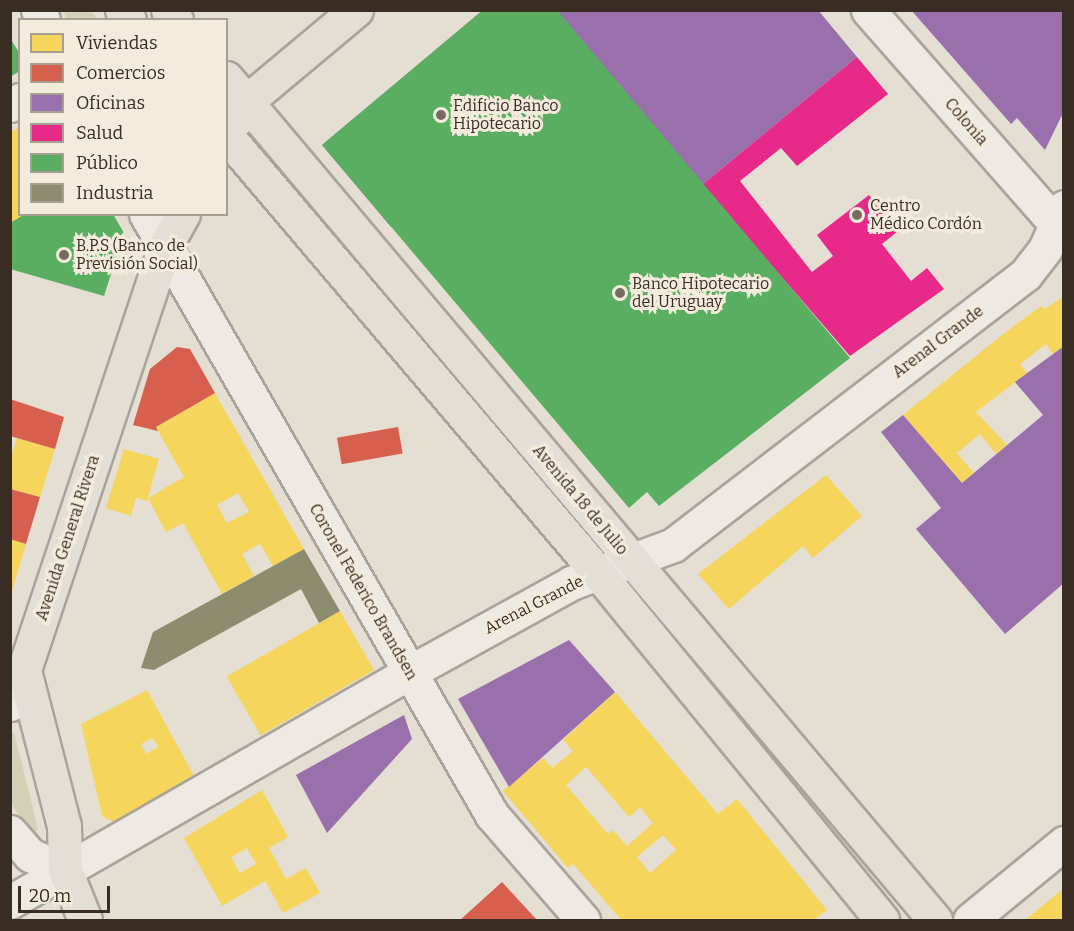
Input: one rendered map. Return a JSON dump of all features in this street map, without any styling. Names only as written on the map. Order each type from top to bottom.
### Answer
[{"type":"main road","points":[[228,131],[237,89],[356,10]]},
{"type":"main road","name":"Avenida 18 de Julio","points":[[237,89],[935,921]]},
{"type":"main road","name":"Avenida 18 de Julio","points":[[228,137],[599,574],[882,921]]},
{"type":"main road","name":"Avenida General Rivera","points":[[24,670],[164,248],[182,216]]},
{"type":"main road","points":[[24,670],[64,826],[64,870],[85,921]]},
{"type":"street","name":"Colonia","points":[[868,10],[1061,221]]},
{"type":"street","points":[[147,216],[164,248]]},
{"type":"street","name":"Arenal Grande","points":[[10,902],[410,672],[571,583],[673,545],[1025,275],[1045,249],[1061,221]]},
{"type":"street","name":"Coronel Federico Brandsen","points":[[164,248],[492,815],[583,921]]},
{"type":"street","points":[[10,704],[24,670]]},
{"type":"street","points":[[10,832],[30,855],[64,870]]},
{"type":"street","points":[[970,921],[1064,843]]},
{"type":"green space","points":[[63,11],[90,11],[97,18],[67,18]]},
{"type":"green space","points":[[14,732],[38,829],[32,835],[11,803],[10,737]]},
{"type":"building: Viviendas","points":[[18,128],[18,216],[22,216],[10,223],[10,132]]},
{"type":"building: Viviendas","points":[[1064,296],[1064,346],[1053,354],[1046,344],[1020,364],[1027,373],[976,412],[1007,445],[996,454],[980,434],[957,453],[974,473],[962,483],[903,415],[1041,306],[1045,309]]},
{"type":"building: Viviendas","points":[[215,393],[304,549],[273,566],[260,544],[242,554],[254,576],[222,594],[183,523],[166,532],[148,498],[184,477],[156,427]],"holes":[[[238,493],[249,512],[227,523],[217,505]]]},
{"type":"building: Viviendas","points":[[17,438],[55,449],[40,497],[10,489],[10,460]]},
{"type":"building: Viviendas","points":[[124,449],[159,459],[147,501],[136,498],[131,516],[106,508]]},
{"type":"building: Viviendas","points":[[826,475],[862,516],[813,558],[803,546],[729,609],[698,574]]},
{"type":"building: Viviendas","points":[[10,539],[26,544],[11,595],[10,595]]},
{"type":"building: Viviendas","points":[[340,611],[374,670],[261,735],[227,676]]},
{"type":"building: Viviendas","points":[[147,690],[194,776],[114,822],[102,816],[81,724]],"holes":[[[153,738],[158,747],[146,754],[141,744]]]},
{"type":"building: Viviendas","points":[[615,692],[718,814],[737,799],[827,910],[814,920],[621,920],[573,864],[568,868],[503,791],[543,758],[552,768],[573,751],[563,740]],"holes":[[[586,767],[629,817],[640,807],[653,823],[627,846],[613,830],[608,834],[566,785]],[[663,835],[676,850],[650,873],[637,857]]]},
{"type":"building: Viviendas","points":[[262,790],[288,837],[269,848],[286,879],[306,868],[320,893],[283,913],[265,881],[222,906],[184,838]],"holes":[[[247,848],[256,864],[240,873],[231,857]]]},
{"type":"building: Viviendas","points":[[1064,888],[1064,920],[1025,920]]},
{"type":"building: Comercios","points":[[177,347],[190,349],[215,393],[156,427],[158,431],[133,425],[150,369]]},
{"type":"building: Comercios","points":[[10,399],[64,417],[55,449],[10,436]]},
{"type":"building: Comercios","points":[[398,427],[403,454],[342,464],[337,438]]},
{"type":"building: Comercios","points":[[10,489],[40,497],[26,544],[10,539]]},
{"type":"building: Comercios","points":[[502,882],[537,920],[460,920]]},
{"type":"building: Oficinas","points":[[483,10],[818,10],[857,57],[702,185],[595,56],[391,227],[322,145]]},
{"type":"building: Oficinas","points":[[911,10],[1064,10],[1064,111],[1045,150],[1017,118],[1011,124]]},
{"type":"building: Oficinas","points":[[1064,346],[1064,583],[1005,634],[916,529],[941,508],[881,432],[903,415],[962,483],[1043,415],[1015,382]]},
{"type":"building: Oficinas","points":[[569,640],[615,692],[509,787],[458,699]]},
{"type":"building: Oficinas","points":[[404,715],[412,739],[327,833],[296,775]]},
{"type":"building: Salud","points":[[857,57],[888,94],[797,166],[781,148],[740,181],[812,272],[833,256],[817,235],[869,195],[898,231],[882,244],[911,281],[927,268],[944,289],[850,356],[702,185]]},
{"type":"building: Público","name":"Banco Hipotecario del Uruguay","points":[[483,10],[557,10],[850,358],[659,506],[647,492],[629,508],[322,145]]},
{"type":"building: Público","points":[[10,38],[18,51],[18,72],[10,77]]},
{"type":"building: Público","name":"B.P.S (Banco de Previsión Social)","points":[[22,216],[114,216],[124,233],[104,296],[10,269],[10,223]]},
{"type":"building: Industria","points":[[304,549],[340,611],[319,623],[301,589],[154,670],[141,668],[153,632]]},
{"type":"place","name":"Edificio Banco Hipotecario","points":[[441,115]]},
{"type":"place","name":"Centro Médico Cordón","points":[[857,215]]},
{"type":"place","name":"B.P.S (Banco de Previsión Social)","points":[[64,255]]},
{"type":"place","name":"Banco Hipotecario del Uruguay","points":[[620,293]]}]
